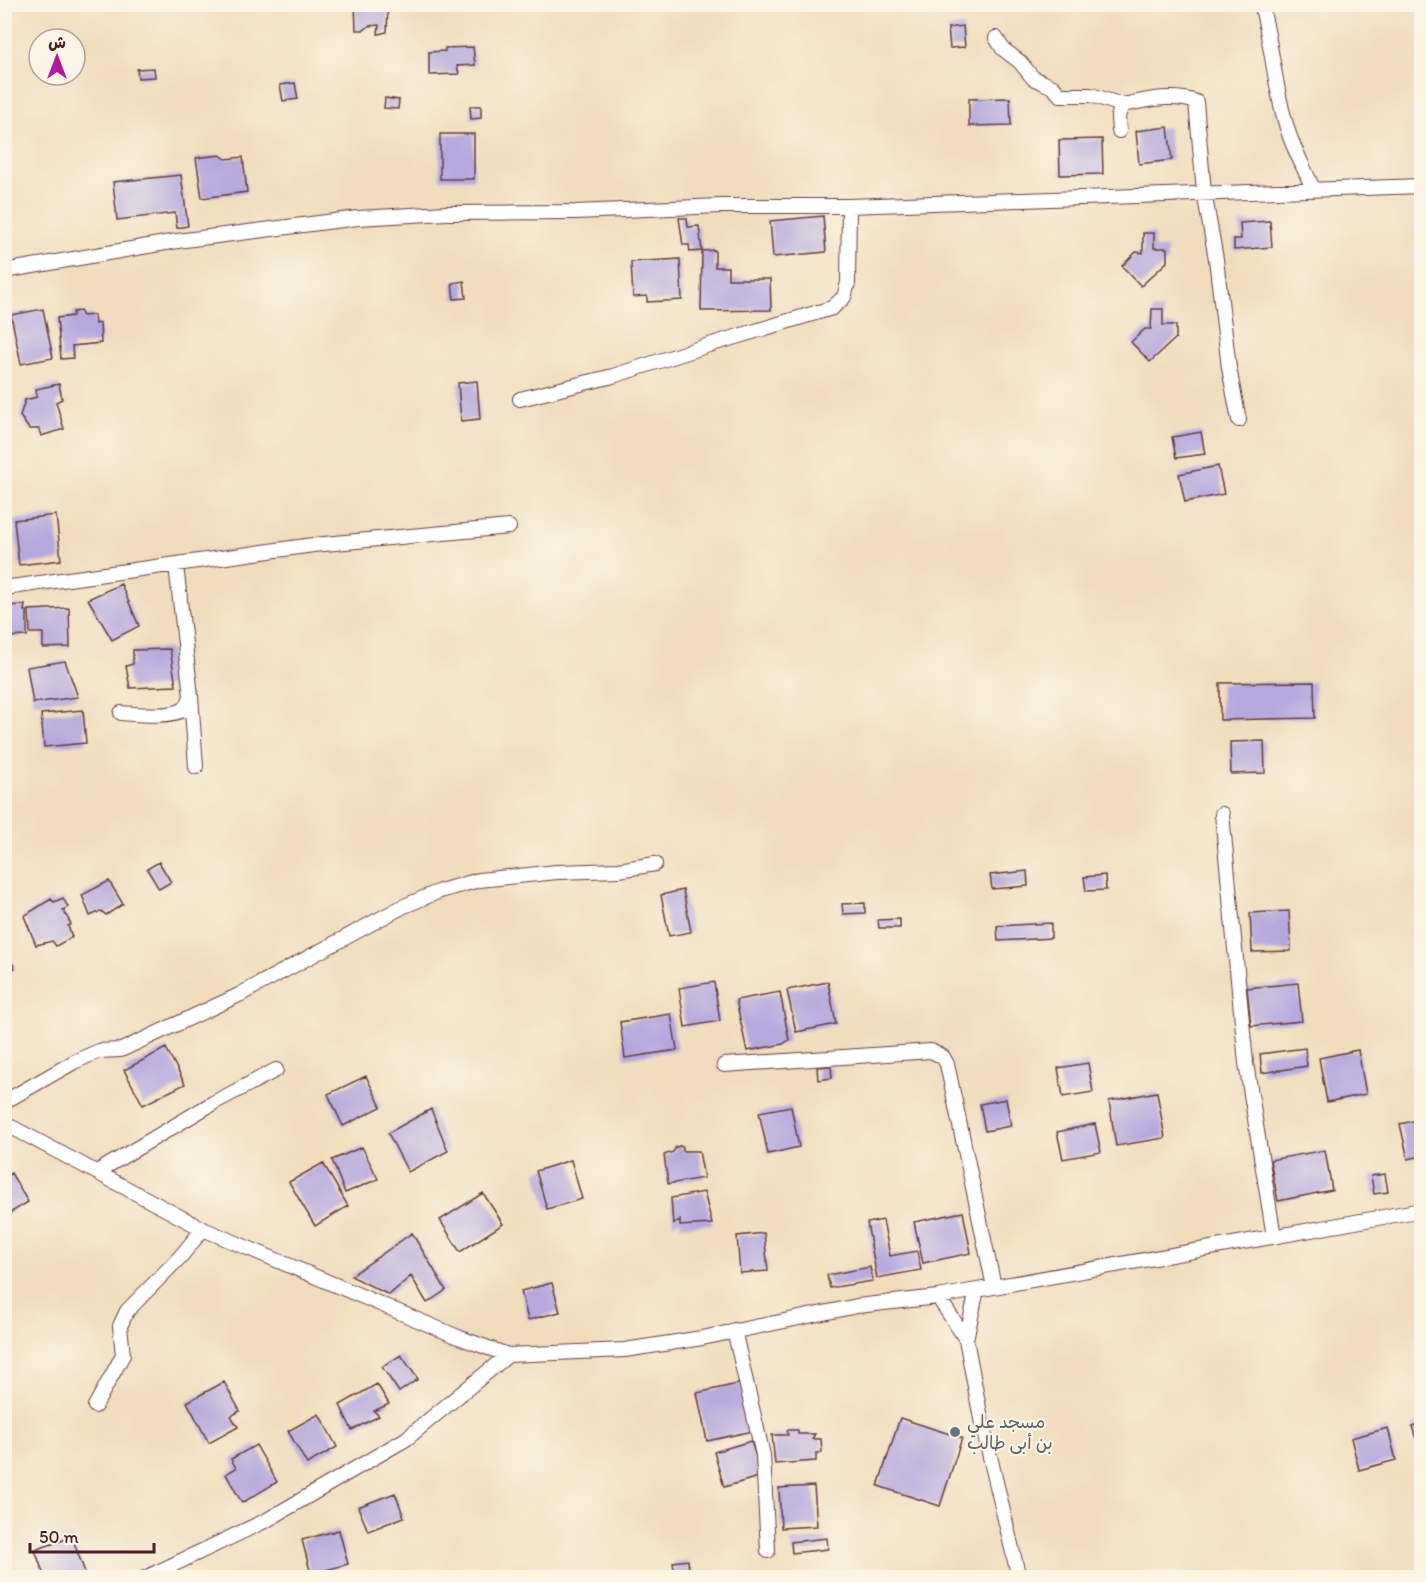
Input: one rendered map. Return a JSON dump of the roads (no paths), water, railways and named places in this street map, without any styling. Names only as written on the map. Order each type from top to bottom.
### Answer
[{"type":"street","points":[[1261,4],[1290,137],[1313,189]]},
{"type":"street","points":[[996,38],[1033,78],[1053,87],[1060,95],[1091,95],[1122,105],[1175,98],[1185,98],[1196,102],[1204,192],[1216,259],[1229,368],[1239,420]]},
{"type":"street","points":[[1119,131],[1118,117],[1122,105]]},
{"type":"street","points":[[4,271],[177,241],[358,218],[447,213],[574,212],[722,206],[849,206],[1422,186]]},
{"type":"street","points":[[520,399],[613,376],[832,308],[844,297],[848,283],[849,206]]},
{"type":"street","points":[[4,588],[313,545],[509,527]]},
{"type":"street","points":[[177,565],[196,766]]},
{"type":"street","points":[[121,713],[170,714],[182,711],[191,696]]},
{"type":"street","points":[[1222,814],[1246,1063],[1274,1237]]},
{"type":"street","points":[[4,1102],[74,1062],[99,1052],[121,1050],[238,995],[402,907],[440,891],[479,880],[557,872],[619,870],[656,864]]},
{"type":"street","points":[[724,1065],[931,1051],[944,1057],[994,1287]]},
{"type":"street","points":[[97,1172],[221,1098],[276,1070]]},
{"type":"street","points":[[4,1123],[203,1229],[508,1355],[625,1350],[702,1338],[856,1306],[938,1297],[1422,1210]]},
{"type":"street","points":[[95,1406],[123,1354],[120,1326],[126,1311],[181,1256],[203,1229]]},
{"type":"street","points":[[966,1339],[977,1290]]},
{"type":"street","points":[[938,1297],[966,1339],[981,1419],[1019,1578]]},
{"type":"street","points":[[734,1330],[763,1455],[768,1551]]},
{"type":"street","points":[[145,1578],[267,1520],[406,1439],[508,1355]]},
{"type":"place","name":"مسجد علي بن أبى طالب","points":[[955,1432]]}]
